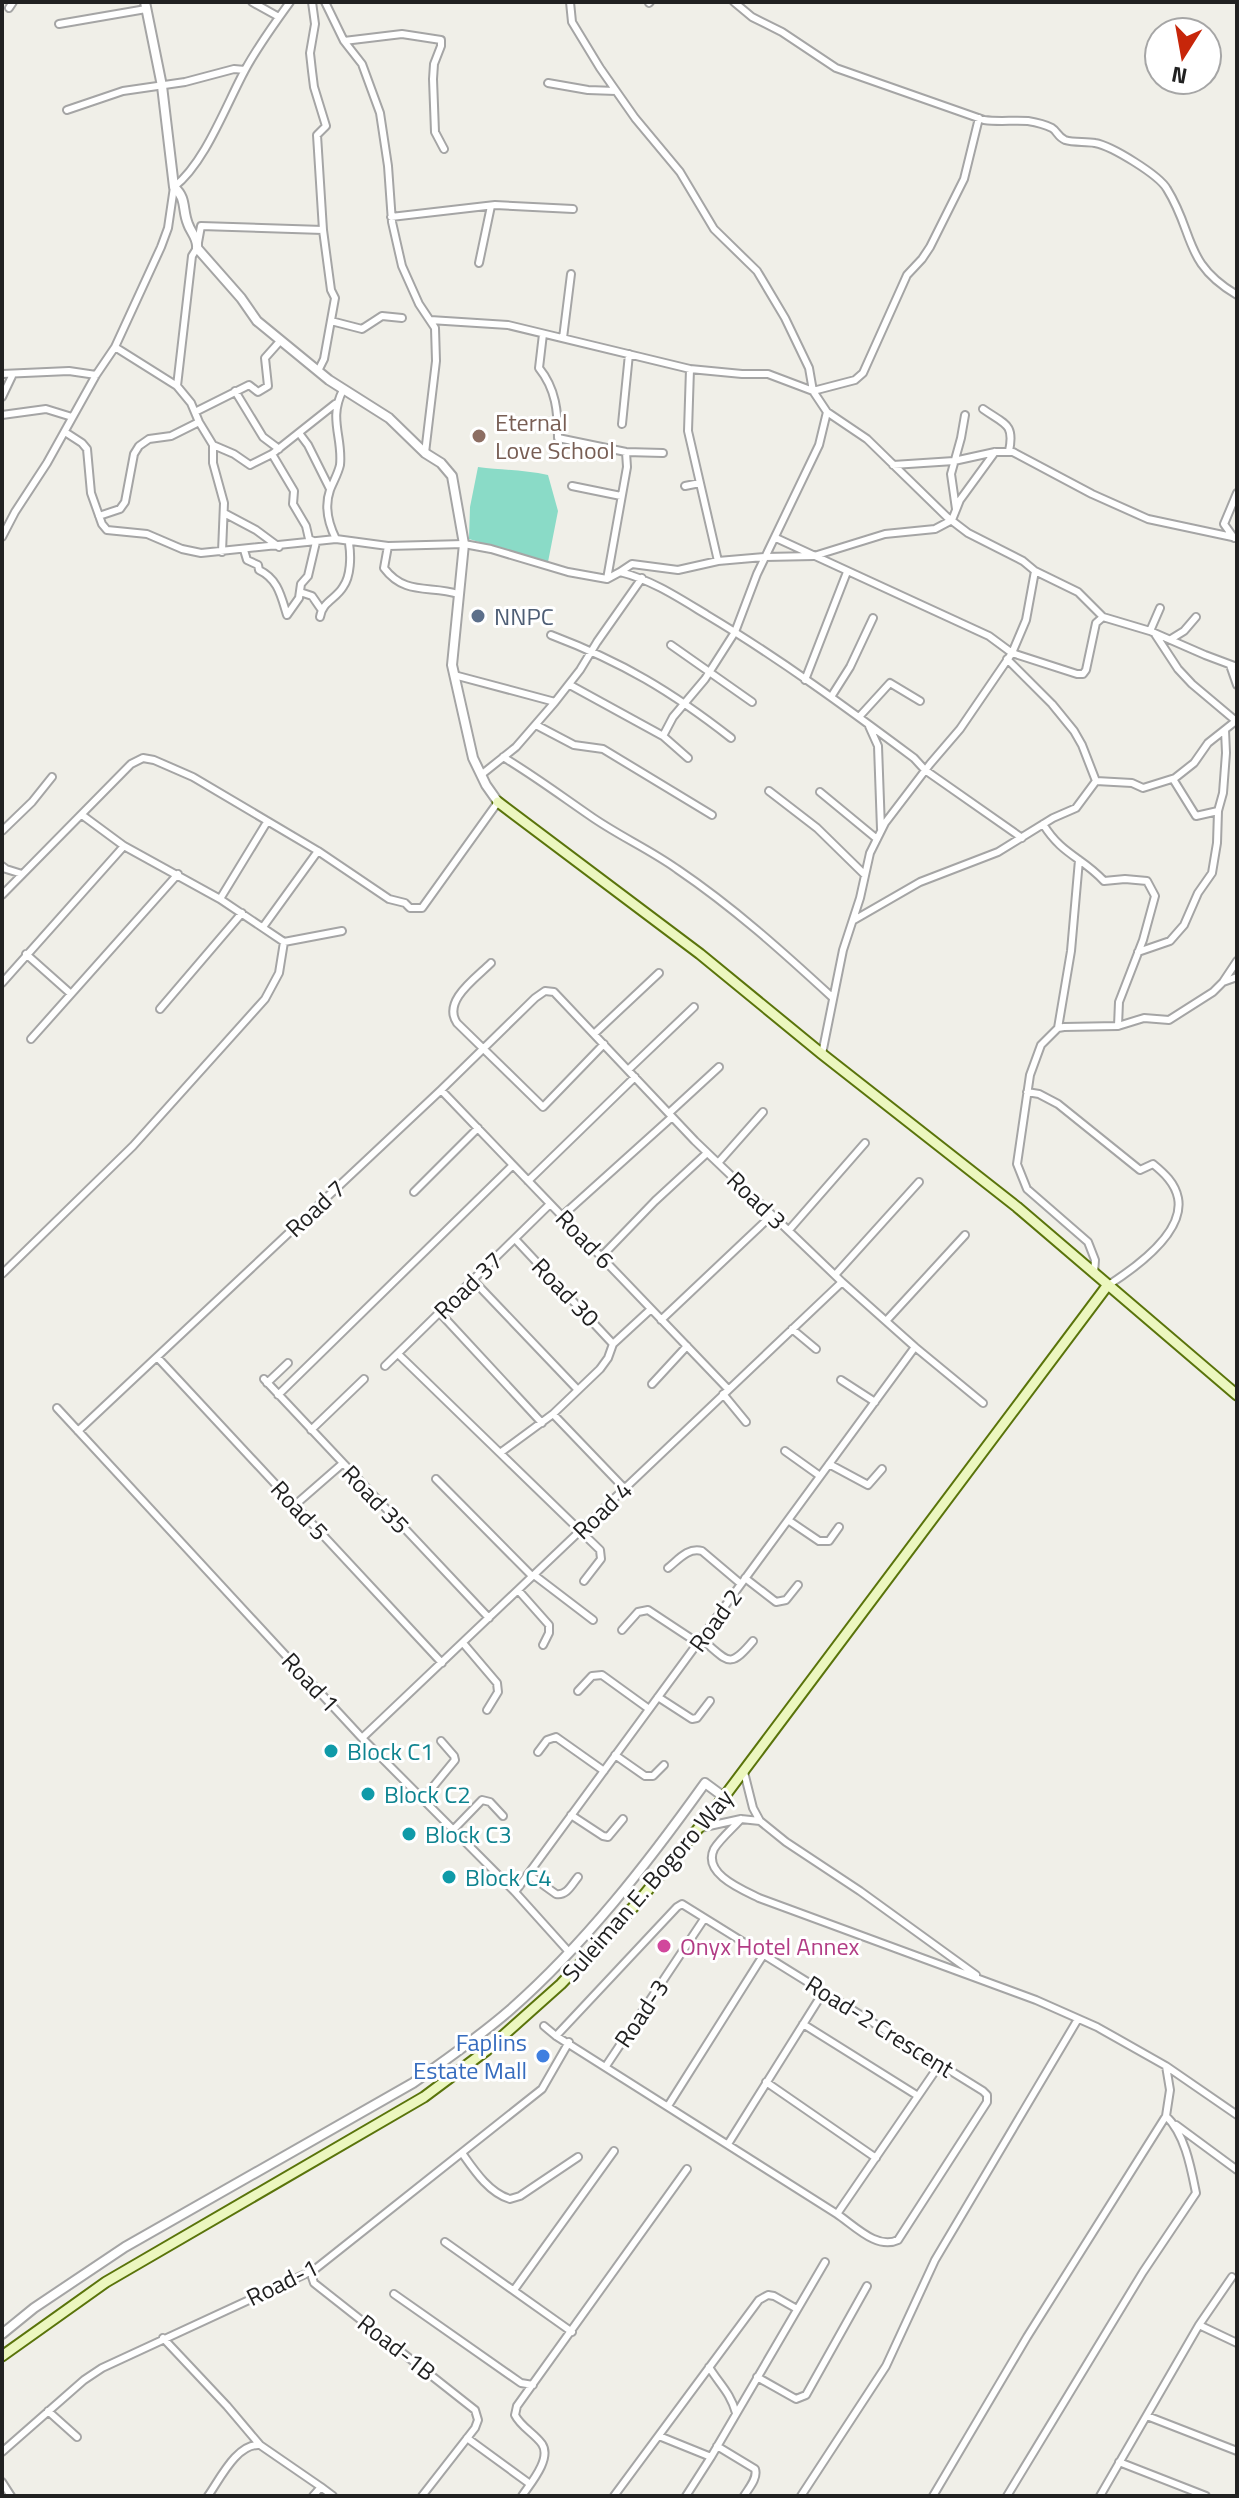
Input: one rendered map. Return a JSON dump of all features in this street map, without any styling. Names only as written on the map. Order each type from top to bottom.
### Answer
[{"type":"main road","points":[[498,802],[700,954],[1017,1207],[1237,1395]]},
{"type":"main road","name":"Suleiman E. Bogoro Way","points":[[2,2356],[106,2282],[395,2115],[454,2076],[561,1984],[639,1901],[700,1828],[1107,1286]]},
{"type":"street","points":[[252,2],[279,17]]},
{"type":"street","points":[[174,187],[187,176],[229,105],[245,70],[290,2]]},
{"type":"street","points":[[312,2],[315,24],[310,53],[312,71],[326,126],[317,135],[323,230],[331,290],[335,298],[324,359],[318,371]]},
{"type":"street","points":[[325,2],[344,41],[362,64],[380,113],[391,217],[402,266],[419,304],[435,328],[436,361],[425,453]]},
{"type":"street","points":[[570,2],[572,22],[616,91],[680,172],[714,229],[757,271],[785,318],[809,368],[813,391],[827,412],[867,439],[968,533],[1078,592],[1103,617],[1171,639],[1234,666],[1237,685]]},
{"type":"street","points":[[734,2],[752,17],[782,32],[836,68],[979,118],[1000,122],[1029,121],[1049,127],[1069,141],[1108,147],[1165,184],[1199,262],[1218,283],[1237,295]]},
{"type":"street","points":[[2,537],[115,347],[165,237],[174,187],[162,86],[146,5],[59,24]]},
{"type":"street","points":[[344,41],[402,34],[441,40],[433,79],[435,132],[444,149]]},
{"type":"street","points":[[67,110],[123,91],[185,82],[234,69],[245,70]]},
{"type":"street","points":[[548,83],[616,91]]},
{"type":"street","points":[[430,320],[508,325],[690,369],[768,374],[813,391],[855,380],[863,373],[907,275],[930,247],[964,179],[979,118]]},
{"type":"street","points":[[2,895],[131,764],[143,758],[193,777],[318,851],[389,899],[405,903],[410,908],[422,908],[498,802],[473,758],[452,665],[464,544],[452,476],[389,418],[343,390],[257,321],[197,248],[198,240],[186,220],[185,203],[174,187]]},
{"type":"street","points":[[391,217],[491,206],[573,209]]},
{"type":"street","points":[[479,263],[491,206]]},
{"type":"street","points":[[177,386],[192,256],[197,248],[201,226],[323,230]]},
{"type":"street","points":[[563,338],[571,274]]},
{"type":"street","points":[[331,321],[362,329],[382,316],[402,318]]},
{"type":"street","points":[[543,334],[539,368],[548,380],[558,411],[558,438],[626,452],[663,453]]},
{"type":"street","points":[[195,412],[249,385],[258,392],[268,386],[265,358],[281,340]]},
{"type":"street","points":[[115,347],[177,386],[213,445],[213,463],[224,513],[222,552]]},
{"type":"street","points":[[622,424],[629,354]]},
{"type":"street","points":[[690,369],[688,431],[718,561]]},
{"type":"street","points":[[2,374],[69,371],[96,375]]},
{"type":"street","points":[[2,397],[13,374]]},
{"type":"street","points":[[213,445],[234,454],[250,467],[279,449],[335,404],[343,390]]},
{"type":"street","points":[[235,391],[263,437],[279,449]]},
{"type":"street","points":[[335,404],[339,468],[327,513],[336,539]]},
{"type":"street","points":[[2,415],[46,409],[72,417]]},
{"type":"street","points":[[983,409],[1011,429],[1013,435],[1009,451]]},
{"type":"street","points":[[663,736],[735,632],[765,557],[819,445],[827,412]]},
{"type":"street","points":[[956,509],[951,474],[965,415]]},
{"type":"street","points":[[99,516],[120,509],[125,502],[134,454],[139,446],[149,439],[171,436],[199,422]]},
{"type":"street","points":[[65,432],[87,449],[91,493],[99,516],[107,530],[113,532],[147,534],[182,549],[201,553],[336,539],[388,546],[464,544],[491,549],[543,566],[607,579],[632,564],[678,570],[718,561],[814,556],[885,534],[935,529],[952,520],[970,485],[995,452]]},
{"type":"street","points":[[299,433],[331,489]]},
{"type":"street","points":[[893,465],[954,461],[1009,451],[1148,519],[1235,538]]},
{"type":"street","points":[[607,579],[627,467],[626,452]]},
{"type":"street","points":[[272,454],[294,491],[293,504],[306,526],[309,539],[320,542]]},
{"type":"street","points":[[685,486],[700,483]]},
{"type":"street","points":[[572,486],[621,496]]},
{"type":"street","points":[[1235,538],[1224,524],[1237,493]]},
{"type":"street","points":[[224,513],[279,547]]},
{"type":"street","points":[[244,550],[247,560],[270,575],[280,592],[287,615],[296,606],[301,584],[308,576],[320,542],[330,526]]},
{"type":"street","points":[[776,538],[989,636],[1074,731],[1096,781]]},
{"type":"street","points":[[320,617],[321,609],[344,587],[351,557],[349,543]]},
{"type":"street","points":[[388,546],[384,568],[392,578],[417,589],[446,590],[458,594]]},
{"type":"street","points":[[822,1054],[843,950],[854,920],[870,853],[881,830],[960,729],[1010,656],[1026,620],[1035,571]]},
{"type":"street","points":[[620,572],[642,578],[735,632],[859,717],[914,758],[925,770],[1022,838]]},
{"type":"street","points":[[805,680],[847,572]]},
{"type":"street","points":[[481,775],[536,725],[570,685],[642,578]]},
{"type":"street","points":[[300,592],[312,596],[321,609]]},
{"type":"street","points":[[1152,632],[1160,608]]},
{"type":"street","points":[[1010,656],[1083,674],[1096,623],[1103,617]]},
{"type":"street","points":[[1171,639],[1184,631],[1196,617]]},
{"type":"street","points":[[831,697],[850,667],[873,618]]},
{"type":"street","points":[[1096,781],[1132,783],[1143,788],[1173,779],[1194,763],[1208,743],[1236,720],[1185,677],[1152,632]]},
{"type":"street","points":[[551,635],[633,671],[684,702],[731,738]]},
{"type":"street","points":[[671,645],[752,702]]},
{"type":"street","points":[[454,675],[555,702]]},
{"type":"street","points":[[859,717],[890,683],[920,701]]},
{"type":"street","points":[[570,685],[663,736],[688,758]]},
{"type":"street","points":[[867,723],[878,746],[881,830]]},
{"type":"street","points":[[536,725],[574,745],[603,749],[712,815]]},
{"type":"street","points":[[1138,952],[1170,941],[1184,925],[1198,893],[1212,873],[1218,811],[1223,793],[1225,730]]},
{"type":"street","points":[[503,757],[711,892],[761,932],[832,997]]},
{"type":"street","points":[[2,831],[52,777]]},
{"type":"street","points":[[1173,779],[1196,816],[1218,811]]},
{"type":"street","points":[[854,920],[920,882],[998,852],[1076,808],[1096,781]]},
{"type":"street","points":[[769,791],[817,828],[865,875]]},
{"type":"street","points":[[820,792],[877,839]]},
{"type":"street","points":[[82,815],[124,846],[220,899],[284,942],[342,931]]},
{"type":"street","points":[[220,899],[267,822]]},
{"type":"street","points":[[1043,824],[1061,849],[1104,881],[1147,881],[1155,896],[1119,1002],[1118,1026]]},
{"type":"street","points":[[2,983],[124,846]]},
{"type":"street","points":[[263,927],[318,851]]},
{"type":"street","points":[[1079,860],[1071,951],[1058,1028],[1041,1045],[1030,1075],[1017,1164],[1027,1189],[1088,1242],[1095,1260],[1094,1274]]},
{"type":"street","points":[[2,866],[22,874]]},
{"type":"street","points":[[31,1039],[178,874]]},
{"type":"street","points":[[160,1009],[242,913]]},
{"type":"street","points":[[2,1274],[133,1146],[265,999],[279,973],[284,942]]},
{"type":"street","points":[[26,954],[71,994]]},
{"type":"street","points":[[1058,1028],[1118,1026],[1144,1018],[1169,1020],[1206,997],[1223,982],[1237,961]]},
{"type":"street","points":[[491,963],[457,998],[451,1013],[457,1023],[543,1107],[604,1044]]},
{"type":"street","points":[[594,1034],[659,973]]},
{"type":"street","points":[[1223,982],[1237,977]]},
{"type":"street","name":"Road 7","points":[[78,1431],[540,994],[554,992]]},
{"type":"street","name":"Road 3","points":[[554,992],[707,1153],[842,1282],[983,1403]]},
{"type":"street","points":[[628,1070],[694,1007]]},
{"type":"street","points":[[562,1216],[719,1067]]},
{"type":"street","points":[[528,1181],[635,1077]]},
{"type":"street","name":"Road 6","points":[[441,1090],[687,1346],[725,1391],[746,1422]]},
{"type":"street","points":[[1027,1092],[1039,1094],[1058,1104],[1140,1170],[1153,1164],[1174,1186],[1179,1209],[1167,1234],[1137,1267],[1107,1286]]},
{"type":"street","points":[[718,1163],[763,1112]]},
{"type":"street","points":[[414,1192],[478,1128]]},
{"type":"street","points":[[789,1230],[865,1143]]},
{"type":"street","points":[[601,1257],[707,1153]]},
{"type":"street","points":[[278,1395],[513,1165]]},
{"type":"street","points":[[835,1275],[919,1182]]},
{"type":"street","name":"Road 37","points":[[385,1366],[550,1204]]},
{"type":"street","points":[[661,1320],[772,1215]]},
{"type":"street","points":[[886,1321],[965,1235]]},
{"type":"street","name":"Road 30","points":[[515,1239],[613,1344],[651,1309]]},
{"type":"street","points":[[473,1280],[578,1390]]},
{"type":"street","name":"Road 4","points":[[362,1738],[842,1282]]},
{"type":"street","points":[[440,1313],[542,1423]]},
{"type":"street","points":[[792,1329],[816,1349]]},
{"type":"street","points":[[500,1453],[553,1414],[600,1369],[613,1344]]},
{"type":"street","points":[[652,1384],[687,1346]]},
{"type":"street","name":"Road 2","points":[[515,1892],[915,1347]]},
{"type":"street","points":[[398,1354],[600,1550],[601,1559],[584,1581]]},
{"type":"street","name":"Road 5","points":[[157,1357],[442,1663]]},
{"type":"street","name":"Road 35","points":[[288,1363],[265,1381],[489,1618]]},
{"type":"street","points":[[311,1430],[364,1379]]},
{"type":"street","points":[[841,1380],[875,1402]]},
{"type":"street","name":"Road 1","points":[[57,1408],[362,1738],[515,1892],[569,1952]]},
{"type":"street","points":[[553,1414],[624,1488]]},
{"type":"street","points":[[785,1451],[820,1476]]},
{"type":"street","points":[[295,1505],[342,1464]]},
{"type":"street","points":[[829,1464],[868,1485],[882,1469]]},
{"type":"street","points":[[436,1479],[533,1576],[593,1620]]},
{"type":"street","points":[[788,1520],[825,1542],[839,1527]]},
{"type":"street","points":[[668,1568],[695,1549],[776,1602],[786,1600],[798,1585]]},
{"type":"street","points":[[518,1590],[549,1625],[543,1645]]},
{"type":"street","points":[[622,1630],[638,1612],[648,1610],[727,1659],[738,1659],[753,1641]]},
{"type":"street","points":[[463,1643],[497,1683],[498,1692],[487,1710]]},
{"type":"street","points":[[578,1691],[592,1676],[602,1675],[649,1709]]},
{"type":"street","points":[[658,1697],[692,1719],[697,1718],[710,1701]]},
{"type":"street","points":[[538,1752],[547,1740],[556,1737],[604,1771]]},
{"type":"street","points":[[423,1799],[455,1760],[441,1741]]},
{"type":"street","points":[[615,1755],[649,1777],[664,1765]]},
{"type":"street","points":[[744,1771],[753,1808],[760,1821],[986,1981]]},
{"type":"street","name":"Suleiman E. Bogoro Way","points":[[2,2334],[34,2308],[125,2247],[413,2083],[508,2012],[569,1952],[645,1864],[705,1783],[724,1797]]},
{"type":"street","points":[[453,1830],[482,1800],[490,1802],[503,1816]]},
{"type":"street","points":[[571,1815],[608,1837],[623,1819]]},
{"type":"street","points":[[700,1828],[741,1819],[760,1821]]},
{"type":"street","points":[[741,1819],[714,1850],[713,1859],[720,1875],[741,1889],[1078,2019],[1166,2066],[1237,2115]]},
{"type":"street","points":[[528,1874],[561,1895],[578,1877]]},
{"type":"street","name":"Road-2 Crescent","points":[[556,2036],[677,1907],[686,1905],[987,2095],[987,2102],[898,2240],[889,2244],[880,2243],[837,2214]]},
{"type":"street","name":"Road-3","points":[[606,2066],[704,1919]]},
{"type":"street","points":[[668,2106],[764,1954]]},
{"type":"street","points":[[728,2144],[824,1991]]},
{"type":"street","points":[[801,2496],[886,2366],[935,2260],[1078,2019]]},
{"type":"street","points":[[803,2024],[918,2096]]},
{"type":"street","points":[[544,2026],[837,2214],[940,2064]]},
{"type":"street","name":"Road-1","points":[[2,2452],[102,2368],[314,2270],[542,2089],[569,2042]]},
{"type":"street","points":[[933,2496],[1027,2337],[1166,2116],[1170,2090],[1166,2066]]},
{"type":"street","points":[[766,2082],[876,2158]]},
{"type":"street","points":[[1166,2116],[1237,2170]]},
{"type":"street","points":[[1007,2496],[1143,2272],[1196,2193],[1189,2159],[1173,2123]]},
{"type":"street","points":[[514,2290],[614,2151]]},
{"type":"street","points":[[462,2153],[478,2176],[504,2198],[510,2199],[520,2196],[578,2157]]},
{"type":"street","points":[[522,2496],[542,2464],[544,2452],[543,2445],[518,2422],[515,2415],[517,2406],[687,2169]]},
{"type":"street","points":[[445,2242],[572,2332]]},
{"type":"street","points":[[686,2496],[825,2262]]},
{"type":"street","name":"Road-1B","points":[[314,2270],[314,2283],[475,2410],[478,2420],[467,2438]]},
{"type":"street","points":[[1100,2496],[1199,2325],[1232,2277]]},
{"type":"street","points":[[757,2377],[796,2399],[806,2395],[867,2286]]},
{"type":"street","points":[[394,2294],[521,2383],[533,2385]]},
{"type":"street","points":[[614,2496],[763,2297],[774,2296],[797,2309]]},
{"type":"street","points":[[1199,2325],[1237,2343]]},
{"type":"street","points":[[163,2338],[260,2445],[333,2496]]},
{"type":"street","points":[[709,2367],[728,2391],[736,2413]]},
{"type":"street","points":[[48,2411],[77,2437]]},
{"type":"street","points":[[1147,2416],[1237,2451]]},
{"type":"street","points":[[659,2436],[711,2457]]},
{"type":"street","points":[[422,2496],[467,2438],[530,2484]]},
{"type":"street","points":[[208,2496],[240,2453],[251,2445],[260,2445]]},
{"type":"street","points":[[717,2446],[755,2469],[754,2480],[744,2496]]},
{"type":"street","points":[[1119,2462],[1206,2496]]},
{"type":"street","points":[[2,2482],[11,2496]]},
{"type":"street","points":[[313,2496],[321,2487]]},
{"type":"green space","points":[[478,467],[548,475],[558,511],[548,562],[469,539],[470,507]]},
{"type":"place","name":"Eternal Love School","points":[[479,436]]},
{"type":"place","name":"NNPC","points":[[478,616]]},
{"type":"place","name":"Block C1","points":[[331,1751]]},
{"type":"place","name":"Block C2","points":[[368,1794]]},
{"type":"place","name":"Block C3","points":[[409,1834]]},
{"type":"place","name":"Block C4","points":[[449,1877]]},
{"type":"place","name":"Onyx Hotel Annex","points":[[664,1946]]},
{"type":"place","name":"Faplins Estate Mall","points":[[543,2056]]}]
